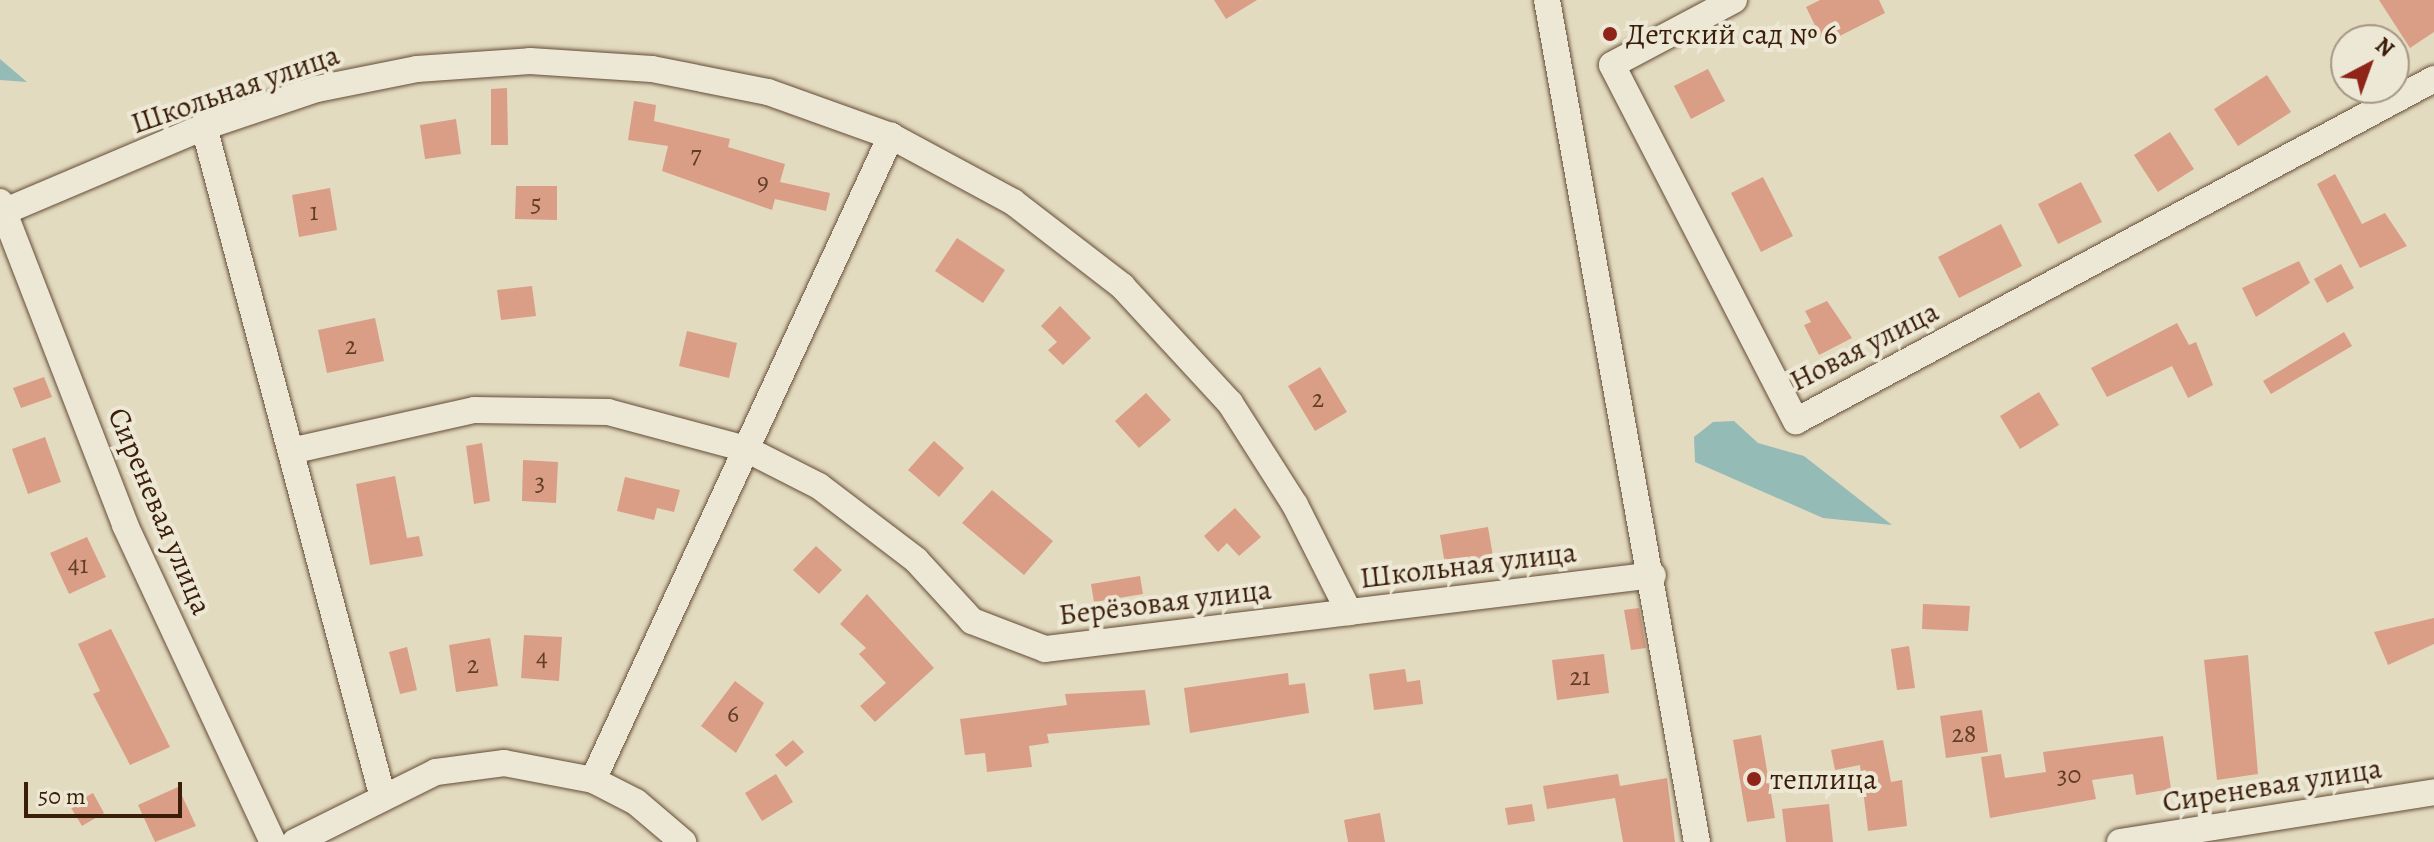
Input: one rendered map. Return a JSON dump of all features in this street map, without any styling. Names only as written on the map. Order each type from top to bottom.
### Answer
[{"type":"street","points":[[1547,0],[1653,575],[1697,842]]},
{"type":"street","name":"Новая улица","points":[[1734,0],[1612,65],[1796,421],[2434,79]]},
{"type":"street","name":"Школьная улица","points":[[4,206],[204,127],[331,86],[417,69],[530,61],[652,69],[768,92],[891,136],[1013,202],[1122,286],[1230,403],[1295,505],[1349,612],[1653,575]]},
{"type":"street","points":[[204,127],[295,450],[382,794]]},
{"type":"street","points":[[593,780],[891,136]]},
{"type":"street","name":"Сиреневая улица","points":[[4,206],[125,525],[273,842]]},
{"type":"street","name":"Берёзовая улица","points":[[295,450],[474,410],[608,412],[746,449],[819,486],[904,551],[972,621],[1045,649],[1349,612]]},
{"type":"street","points":[[295,842],[382,794],[436,772],[504,763],[593,780],[636,802],[683,842]]},
{"type":"street","name":"Сиреневая улица","points":[[2120,842],[2434,792]]},
{"type":"water","points":[[0,59],[27,82],[0,80]]},
{"type":"water","points":[[1734,421],[1758,443],[1804,456],[1892,525],[1823,518],[1695,462],[1694,437],[1713,422]]},
{"type":"building","points":[[1214,0],[1257,0],[1226,19]]},
{"type":"building","points":[[1820,0],[1879,0],[1885,13],[1824,44],[1806,7]]},
{"type":"building","points":[[2379,0],[2434,0],[2434,32],[2410,48],[2410,24],[2394,24]]},
{"type":"building","points":[[1708,69],[1725,101],[1691,119],[1674,86]]},
{"type":"building","points":[[2267,75],[2291,112],[2238,146],[2214,109]]},
{"type":"building","points":[[507,88],[508,145],[491,145],[491,89]]},
{"type":"building","points":[[634,101],[656,105],[654,121],[730,139],[728,147],[785,164],[780,182],[830,193],[826,211],[775,199],[772,210],[662,171],[668,146],[628,140]]},
{"type":"building","points":[[456,119],[461,154],[425,159],[420,125]]},
{"type":"building","points":[[2170,132],[2194,169],[2158,192],[2134,155]]},
{"type":"building","points":[[2335,174],[2362,224],[2385,213],[2407,246],[2360,268],[2317,184]]},
{"type":"building","points":[[1763,177],[1793,236],[1761,252],[1731,193]]},
{"type":"building","points":[[2081,182],[2102,222],[2058,244],[2038,204]]},
{"type":"building","points":[[516,186],[557,186],[557,220],[515,219]]},
{"type":"building","points":[[330,188],[337,230],[299,237],[292,195]]},
{"type":"building","points":[[2001,224],[2022,266],[1959,298],[1938,257]]},
{"type":"building","points":[[957,238],[1005,270],[983,303],[935,271]]},
{"type":"building","points":[[2299,261],[2310,283],[2256,317],[2242,288]]},
{"type":"building","points":[[2341,264],[2354,288],[2327,303],[2314,279]]},
{"type":"building","points":[[532,286],[536,316],[501,320],[497,290]]},
{"type":"building","points":[[1827,301],[1852,338],[1819,355],[1804,325],[1811,322],[1805,311]]},
{"type":"building","points":[[1060,306],[1091,338],[1063,365],[1048,350],[1057,342],[1041,326]]},
{"type":"building","points":[[375,318],[384,361],[327,373],[318,330]]},
{"type":"building","points":[[2177,323],[2189,345],[2196,342],[2213,385],[2188,398],[2172,366],[2107,397],[2091,368]]},
{"type":"building","points":[[687,331],[737,343],[729,378],[679,366]]},
{"type":"building","points":[[2344,332],[2352,346],[2271,394],[2263,381]]},
{"type":"building","points":[[1320,367],[1347,412],[1315,431],[1288,386]]},
{"type":"building","points":[[44,377],[52,397],[21,408],[13,388]]},
{"type":"building","points":[[2039,392],[2059,425],[2020,449],[2000,416]]},
{"type":"building","points":[[1146,393],[1171,420],[1139,448],[1115,421]]},
{"type":"building","points":[[45,437],[61,482],[28,494],[12,449]]},
{"type":"building","points":[[934,441],[964,468],[939,497],[908,470]]},
{"type":"building","points":[[482,443],[490,501],[474,504],[466,446]]},
{"type":"building","points":[[523,460],[558,462],[556,503],[522,501]]},
{"type":"building","points":[[395,476],[407,538],[419,536],[423,556],[370,565],[356,484]]},
{"type":"building","points":[[625,477],[680,490],[674,512],[657,508],[654,520],[617,511]]},
{"type":"building","points":[[992,490],[1053,541],[1024,575],[962,523]]},
{"type":"building","points":[[1235,508],[1261,537],[1239,556],[1227,543],[1218,552],[1204,536]]},
{"type":"building","points":[[1488,527],[1495,568],[1447,576],[1440,535]]},
{"type":"building","points":[[87,537],[106,577],[69,594],[50,553]]},
{"type":"building","points":[[816,546],[842,570],[819,594],[793,570]]},
{"type":"building","points":[[1140,576],[1143,594],[1094,602],[1091,584]]},
{"type":"building","points":[[867,594],[934,668],[875,722],[860,706],[886,683],[859,654],[866,648],[840,624]]},
{"type":"building","points":[[1923,604],[1970,606],[1968,631],[1922,629]]},
{"type":"building","points":[[1639,608],[1646,648],[1631,650],[1624,610]]},
{"type":"building","points":[[2434,618],[2434,644],[2388,665],[2374,632]]},
{"type":"building","points":[[111,629],[170,747],[130,765],[93,694],[100,691],[78,644]]},
{"type":"building","points":[[524,635],[562,637],[559,681],[521,678]]},
{"type":"building","points":[[490,638],[498,686],[456,692],[449,645]]},
{"type":"building","points":[[1909,646],[1915,688],[1897,690],[1891,649]]},
{"type":"building","points":[[407,647],[417,690],[400,694],[389,652]]},
{"type":"building","points":[[1604,654],[1609,693],[1557,700],[1552,660]]},
{"type":"building","points":[[2248,655],[2258,774],[2217,780],[2204,660]]},
{"type":"building","points":[[1405,669],[1407,682],[1420,680],[1423,704],[1374,710],[1369,674]]},
{"type":"building","points":[[1288,673],[1289,685],[1305,683],[1309,713],[1190,733],[1184,688]]},
{"type":"building","points":[[735,681],[764,703],[736,753],[701,726]]},
{"type":"building","points":[[1145,690],[1150,725],[1047,734],[1049,743],[1029,746],[1032,767],[987,772],[985,753],[965,755],[960,719],[1067,705],[1065,694]]},
{"type":"building","points":[[1982,710],[1988,752],[1946,758],[1940,716]]},
{"type":"building","name":"теплица","points":[[1761,735],[1775,818],[1747,822],[1733,740]]},
{"type":"building","points":[[2163,736],[2171,789],[2136,795],[2133,774],[2092,780],[2096,799],[1990,818],[1981,757],[2001,754],[2005,778],[2046,772],[2043,752]]},
{"type":"building","points":[[793,740],[804,752],[786,767],[775,755]]},
{"type":"building","points":[[1883,740],[1891,782],[1902,780],[1907,826],[1868,831],[1860,765],[1835,770],[1831,750]]},
{"type":"building","points":[[776,774],[793,802],[762,821],[745,793]]},
{"type":"building","points":[[1618,774],[1620,786],[1667,778],[1675,842],[1623,842],[1615,798],[1547,809],[1543,786]]},
{"type":"building","points":[[178,787],[196,826],[155,842],[138,805]]},
{"type":"building","points":[[93,793],[104,813],[82,826],[70,806]]},
{"type":"building","points":[[1532,804],[1535,821],[1508,825],[1505,808]]},
{"type":"building","points":[[1829,804],[1833,842],[1786,842],[1782,809]]},
{"type":"building","points":[[1380,813],[1385,842],[1348,842],[1344,820]]},
{"type":"place","name":"Детский сад № 6","points":[[1610,34]]},
{"type":"place","name":"теплица","points":[[1754,779]]}]
